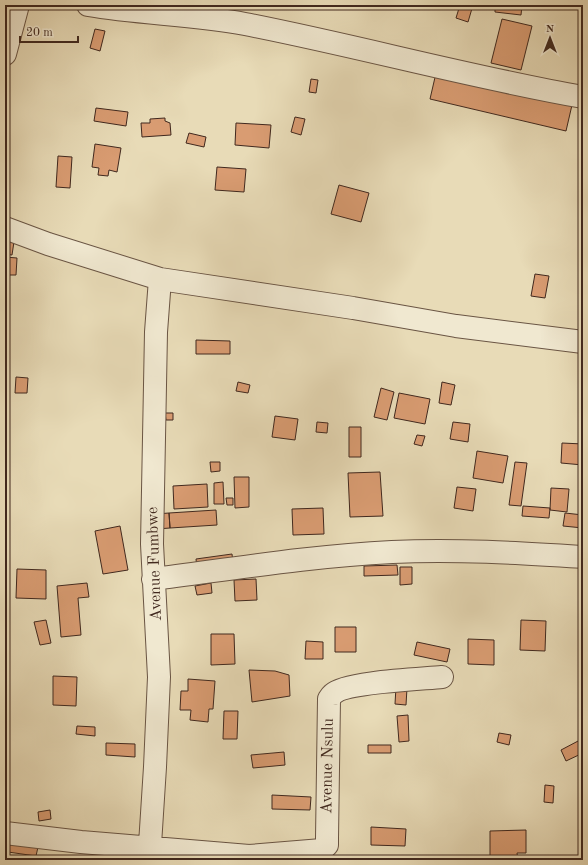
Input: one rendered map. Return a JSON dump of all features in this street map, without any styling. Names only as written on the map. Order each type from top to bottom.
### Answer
[{"type":"street","points":[[5,54],[18,5]]},
{"type":"street","points":[[88,5],[177,14],[243,24],[330,41],[522,86],[583,97]]},
{"type":"street","points":[[5,228],[48,244],[160,279],[353,308],[456,326],[583,342]]},
{"type":"street","name":"Avenue Fumbwe","points":[[149,854],[155,767],[158,677],[158,632],[153,579],[152,544],[156,340],[160,279]]},
{"type":"street","points":[[153,579],[342,556],[392,552],[472,550],[583,557]]},
{"type":"street","name":"Avenue Nsulu","points":[[249,858],[318,852],[325,848],[327,838],[329,699],[332,694],[349,688],[384,682],[442,677]]},
{"type":"street","points":[[5,833],[149,854],[249,858]]},
{"type":"building","points":[[460,5],[473,5],[468,22],[456,18]]},
{"type":"building","points":[[495,5],[522,5],[521,15],[495,12]]},
{"type":"building","points":[[502,19],[532,26],[521,70],[491,63]]},
{"type":"building","points":[[95,29],[105,31],[100,51],[90,48]]},
{"type":"building","points":[[436,73],[572,105],[566,131],[430,99]]},
{"type":"building","points":[[311,79],[318,80],[316,93],[309,92]]},
{"type":"building","points":[[96,108],[128,112],[126,126],[94,121]]},
{"type":"building","points":[[295,117],[305,119],[301,135],[291,132]]},
{"type":"building","points":[[165,118],[165,121],[170,123],[171,135],[142,137],[141,123],[150,123],[150,119]]},
{"type":"building","points":[[236,123],[271,125],[269,148],[235,145]]},
{"type":"building","points":[[189,133],[206,137],[204,147],[186,143]]},
{"type":"building","points":[[95,144],[121,148],[117,172],[109,170],[108,176],[98,175],[99,168],[92,167]]},
{"type":"building","points":[[58,156],[72,157],[70,188],[56,187]]},
{"type":"building","points":[[217,167],[246,169],[244,192],[215,190]]},
{"type":"building","points":[[339,185],[369,193],[361,222],[331,214]]},
{"type":"building","points":[[5,233],[15,235],[12,255],[5,254]]},
{"type":"building","points":[[5,257],[17,258],[16,275],[5,275]]},
{"type":"building","points":[[535,274],[549,276],[545,298],[531,296]]},
{"type":"building","points":[[196,340],[230,341],[230,354],[196,354]]},
{"type":"building","points":[[16,377],[28,378],[27,393],[15,393]]},
{"type":"building","points":[[238,382],[250,385],[248,393],[236,391]]},
{"type":"building","points":[[442,382],[455,385],[451,405],[439,403]]},
{"type":"building","points":[[381,388],[394,392],[387,420],[374,417]]},
{"type":"building","points":[[399,393],[430,399],[425,424],[394,418]]},
{"type":"building","points":[[165,413],[173,413],[173,420],[166,420]]},
{"type":"building","points":[[275,416],[298,419],[295,440],[272,437]]},
{"type":"building","points":[[317,422],[328,423],[327,433],[316,432]]},
{"type":"building","points":[[453,422],[470,424],[468,442],[450,439]]},
{"type":"building","points":[[349,427],[361,427],[361,457],[349,457]]},
{"type":"building","points":[[417,435],[425,436],[422,446],[414,444]]},
{"type":"building","points":[[562,443],[583,444],[583,465],[561,463]]},
{"type":"building","points":[[477,451],[508,456],[503,483],[473,478]]},
{"type":"building","points":[[210,462],[220,462],[220,471],[211,472]]},
{"type":"building","points":[[515,462],[527,463],[521,506],[509,505]]},
{"type":"building","points":[[380,472],[383,516],[350,517],[348,473]]},
{"type":"building","points":[[234,477],[249,477],[249,507],[235,508]]},
{"type":"building","points":[[223,482],[224,504],[214,504],[214,483]]},
{"type":"building","points":[[207,484],[208,507],[174,509],[173,486]]},
{"type":"building","points":[[457,487],[476,489],[473,511],[454,508]]},
{"type":"building","points":[[551,488],[569,489],[567,512],[550,510]]},
{"type":"building","points":[[226,498],[233,498],[233,505],[227,505]]},
{"type":"building","points":[[523,506],[550,508],[549,518],[522,516]]},
{"type":"building","points":[[323,508],[324,534],[293,535],[292,509]]},
{"type":"building","points":[[216,510],[217,525],[170,528],[169,513]]},
{"type":"building","points":[[169,513],[170,528],[157,529],[156,514]]},
{"type":"building","points":[[565,513],[583,515],[583,528],[563,526]]},
{"type":"building","points":[[120,526],[128,570],[103,574],[95,531]]},
{"type":"building","points":[[232,554],[233,563],[197,568],[196,559]]},
{"type":"building","points":[[397,565],[398,575],[364,576],[364,566]]},
{"type":"building","points":[[400,567],[412,567],[412,584],[400,585]]},
{"type":"building","points":[[17,569],[46,570],[46,599],[16,598]]},
{"type":"building","points":[[256,579],[257,600],[235,601],[234,580]]},
{"type":"building","points":[[87,583],[89,597],[78,598],[81,635],[61,637],[57,586]]},
{"type":"building","points":[[211,583],[212,593],[197,595],[195,586]]},
{"type":"building","points":[[46,620],[51,643],[40,645],[34,622]]},
{"type":"building","points":[[521,620],[546,621],[545,651],[520,650]]},
{"type":"building","points":[[335,627],[356,627],[356,652],[335,652]]},
{"type":"building","points":[[211,634],[234,634],[235,664],[211,665]]},
{"type":"building","points":[[468,639],[494,640],[494,665],[468,664]]},
{"type":"building","points":[[306,641],[323,642],[323,659],[305,659]]},
{"type":"building","points":[[417,642],[450,649],[447,662],[414,655]]},
{"type":"building","points":[[249,670],[275,671],[289,675],[290,696],[252,702]]},
{"type":"building","points":[[53,676],[77,677],[76,706],[53,705]]},
{"type":"building","points":[[188,679],[215,681],[213,709],[209,709],[208,722],[190,720],[191,710],[180,710],[181,691],[188,691]]},
{"type":"building","points":[[396,687],[407,688],[406,705],[395,704]]},
{"type":"building","points":[[224,711],[238,711],[237,739],[223,739]]},
{"type":"building","points":[[408,715],[409,741],[399,742],[397,716]]},
{"type":"building","points":[[77,726],[95,727],[95,736],[76,734]]},
{"type":"building","points":[[499,733],[511,735],[509,745],[497,742]]},
{"type":"building","points":[[580,740],[583,747],[583,753],[566,761],[561,750]]},
{"type":"building","points":[[106,743],[135,744],[135,757],[106,755]]},
{"type":"building","points":[[368,745],[391,745],[391,753],[368,753]]},
{"type":"building","points":[[284,752],[285,765],[253,768],[251,755]]},
{"type":"building","points":[[545,785],[554,786],[553,803],[544,802]]},
{"type":"building","points":[[272,795],[311,797],[310,810],[272,809]]},
{"type":"building","points":[[50,810],[51,819],[39,821],[38,812]]},
{"type":"building","points":[[371,827],[406,829],[405,846],[371,845]]},
{"type":"building","points":[[526,830],[526,853],[517,853],[518,860],[490,860],[490,831]]},
{"type":"building","points":[[10,842],[38,847],[36,856],[8,852]]}]
